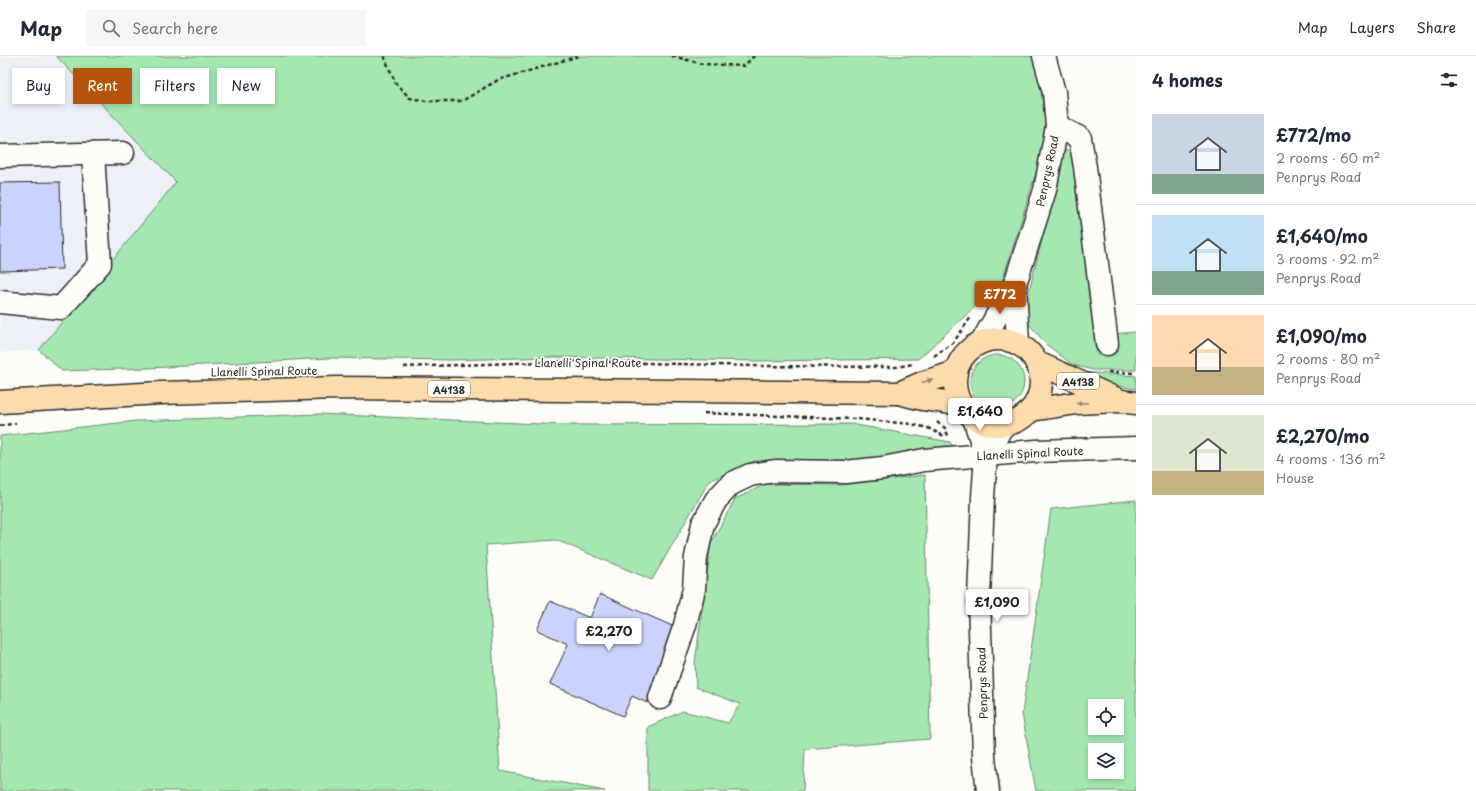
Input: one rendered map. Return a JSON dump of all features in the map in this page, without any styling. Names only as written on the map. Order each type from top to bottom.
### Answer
[{"type":"highway","points":[[1001,339],[1018,344],[1028,352],[1036,362],[1040,374],[1041,387],[1038,399],[1031,410],[1023,418],[1003,425],[988,424],[967,411],[955,389],[956,372],[960,362],[965,354],[982,342],[1001,339]]},
{"type":"highway","name":"A4138","points":[[1036,362],[1129,402]]},
{"type":"highway","name":"A4138","points":[[899,393],[922,383],[956,372]]},
{"type":"highway","name":"A4138","points":[[0,402],[161,393],[338,388],[899,393],[967,411]]},
{"type":"highway","name":"A4138","points":[[1031,410],[1077,403],[1129,402]]},
{"type":"street","name":"Penprys Road","points":[[982,342],[1015,284],[1045,190],[1057,126],[1054,92],[1044,56]]},
{"type":"street","points":[[1057,126],[1080,138],[1086,174],[1106,344]]},
{"type":"street","points":[[0,156],[122,153]]},
{"type":"street","points":[[0,302],[61,308],[100,264],[93,154]]},
{"type":"street","name":"Penprys Road","points":[[1015,284],[1018,344]]},
{"type":"street","name":"Penprys Road","points":[[967,411],[977,456],[983,497],[979,598],[984,757],[988,791]]},
{"type":"street","name":"Penprys Road","points":[[977,456],[1003,425]]},
{"type":"street","name":"Llanelli Spinal Route","points":[[977,456],[1036,451],[1136,448]]},
{"type":"street","points":[[660,698],[685,625],[694,589],[696,557],[703,524],[716,500],[731,484],[750,475],[775,471],[846,472],[883,468],[924,460],[977,456]]},
{"type":"path","points":[[384,57],[396,84],[410,98],[426,101],[462,101],[498,80],[579,56]]},
{"type":"path","points":[[672,56],[703,64],[744,66],[754,56]]},
{"type":"path","points":[[928,361],[953,343],[973,314],[997,317]]},
{"type":"path","name":"Llanelli Spinal Route","points":[[397,367],[571,361],[896,367],[915,363]]},
{"type":"path","points":[[1100,372],[1136,373]]},
{"type":"path","name":"Llanelli Spinal Route","points":[[702,413],[857,419],[911,424],[928,428],[977,456]]},
{"type":"path","points":[[0,426],[21,422]]},
{"type":"shaded area","points":[[0,56],[56,56],[73,74],[73,104],[102,104],[176,182],[39,350],[0,353]]},
{"type":"green space","points":[[56,56],[1035,56],[1048,134],[1002,282],[918,359],[758,361],[553,357],[452,360],[329,358],[149,368],[62,371],[39,350],[176,182],[102,104],[132,104],[132,68],[73,68],[73,74]]},
{"type":"green space","points":[[1065,150],[1074,152],[1097,355],[1112,353],[1112,334],[1136,332],[1136,370],[1093,370],[1073,365],[1047,345],[1025,318],[1027,298]]},
{"type":"green space","points":[[992,355],[1002,355],[1012,359],[1020,367],[1024,377],[1024,387],[1020,397],[1012,405],[1002,409],[992,409],[982,405],[974,397],[970,387],[970,377],[974,367],[982,359]]},
{"type":"green space","points":[[1082,372],[1136,376],[1136,389],[1113,385]]},
{"type":"green space","points":[[319,414],[563,425],[851,424],[950,442],[956,451],[845,461],[754,461],[709,481],[652,580],[556,540],[486,545],[500,771],[605,791],[0,791],[0,436],[136,421]]},
{"type":"green space","points":[[925,475],[930,739],[805,749],[803,791],[648,791],[648,727],[683,711],[728,723],[740,704],[696,687],[695,663],[711,543],[735,499],[766,484],[841,485]]},
{"type":"green space","points":[[1136,500],[1136,791],[1036,791],[1022,714],[1051,509]]},
{"type":"building","points":[[60,182],[62,269],[0,271],[0,183]]},
{"type":"building","points":[[600,594],[679,629],[647,703],[632,696],[623,716],[550,684],[568,644],[537,630],[550,601],[590,618]]}]
